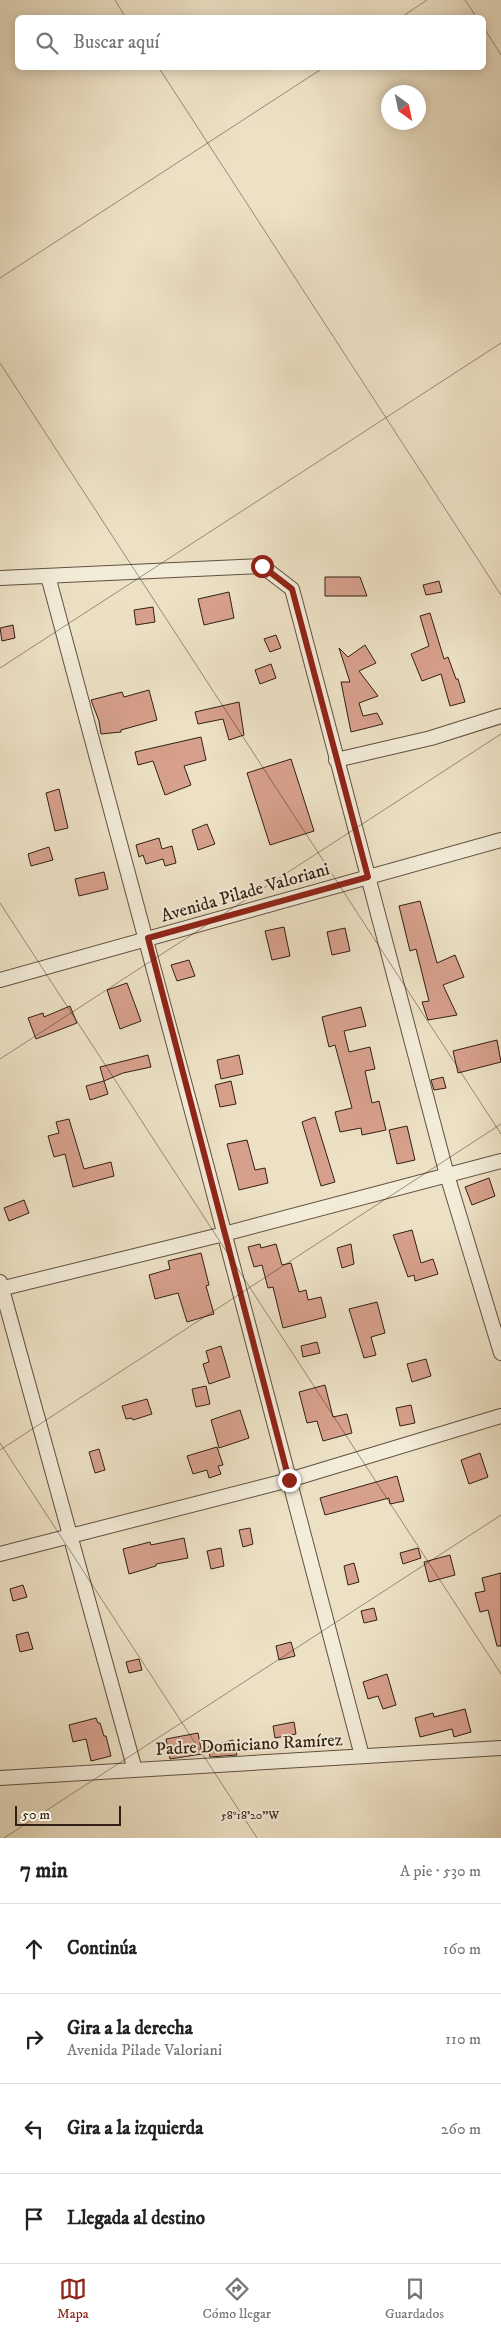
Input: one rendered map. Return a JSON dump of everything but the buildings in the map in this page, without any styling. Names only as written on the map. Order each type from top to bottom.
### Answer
[{"type":"street","points":[[0,578],[262,566],[292,589],[447,1175],[501,1352]]},
{"type":"street","points":[[48,576],[148,938],[362,1756]]},
{"type":"street","points":[[336,760],[431,738],[501,716]]},
{"type":"street","name":"Avenida Pilade Valoriani","points":[[0,980],[501,840]]},
{"type":"street","points":[[135,1770],[1,1286],[224,1234],[501,1161]]},
{"type":"street","points":[[0,1554],[289,1480],[501,1416]]},
{"type":"street","name":"Padre Domiciano Ramírez","points":[[0,1778],[501,1748]]},
{"type":"route","points":[[262,566],[292,589],[368,877],[148,938],[289,1480]]}]
